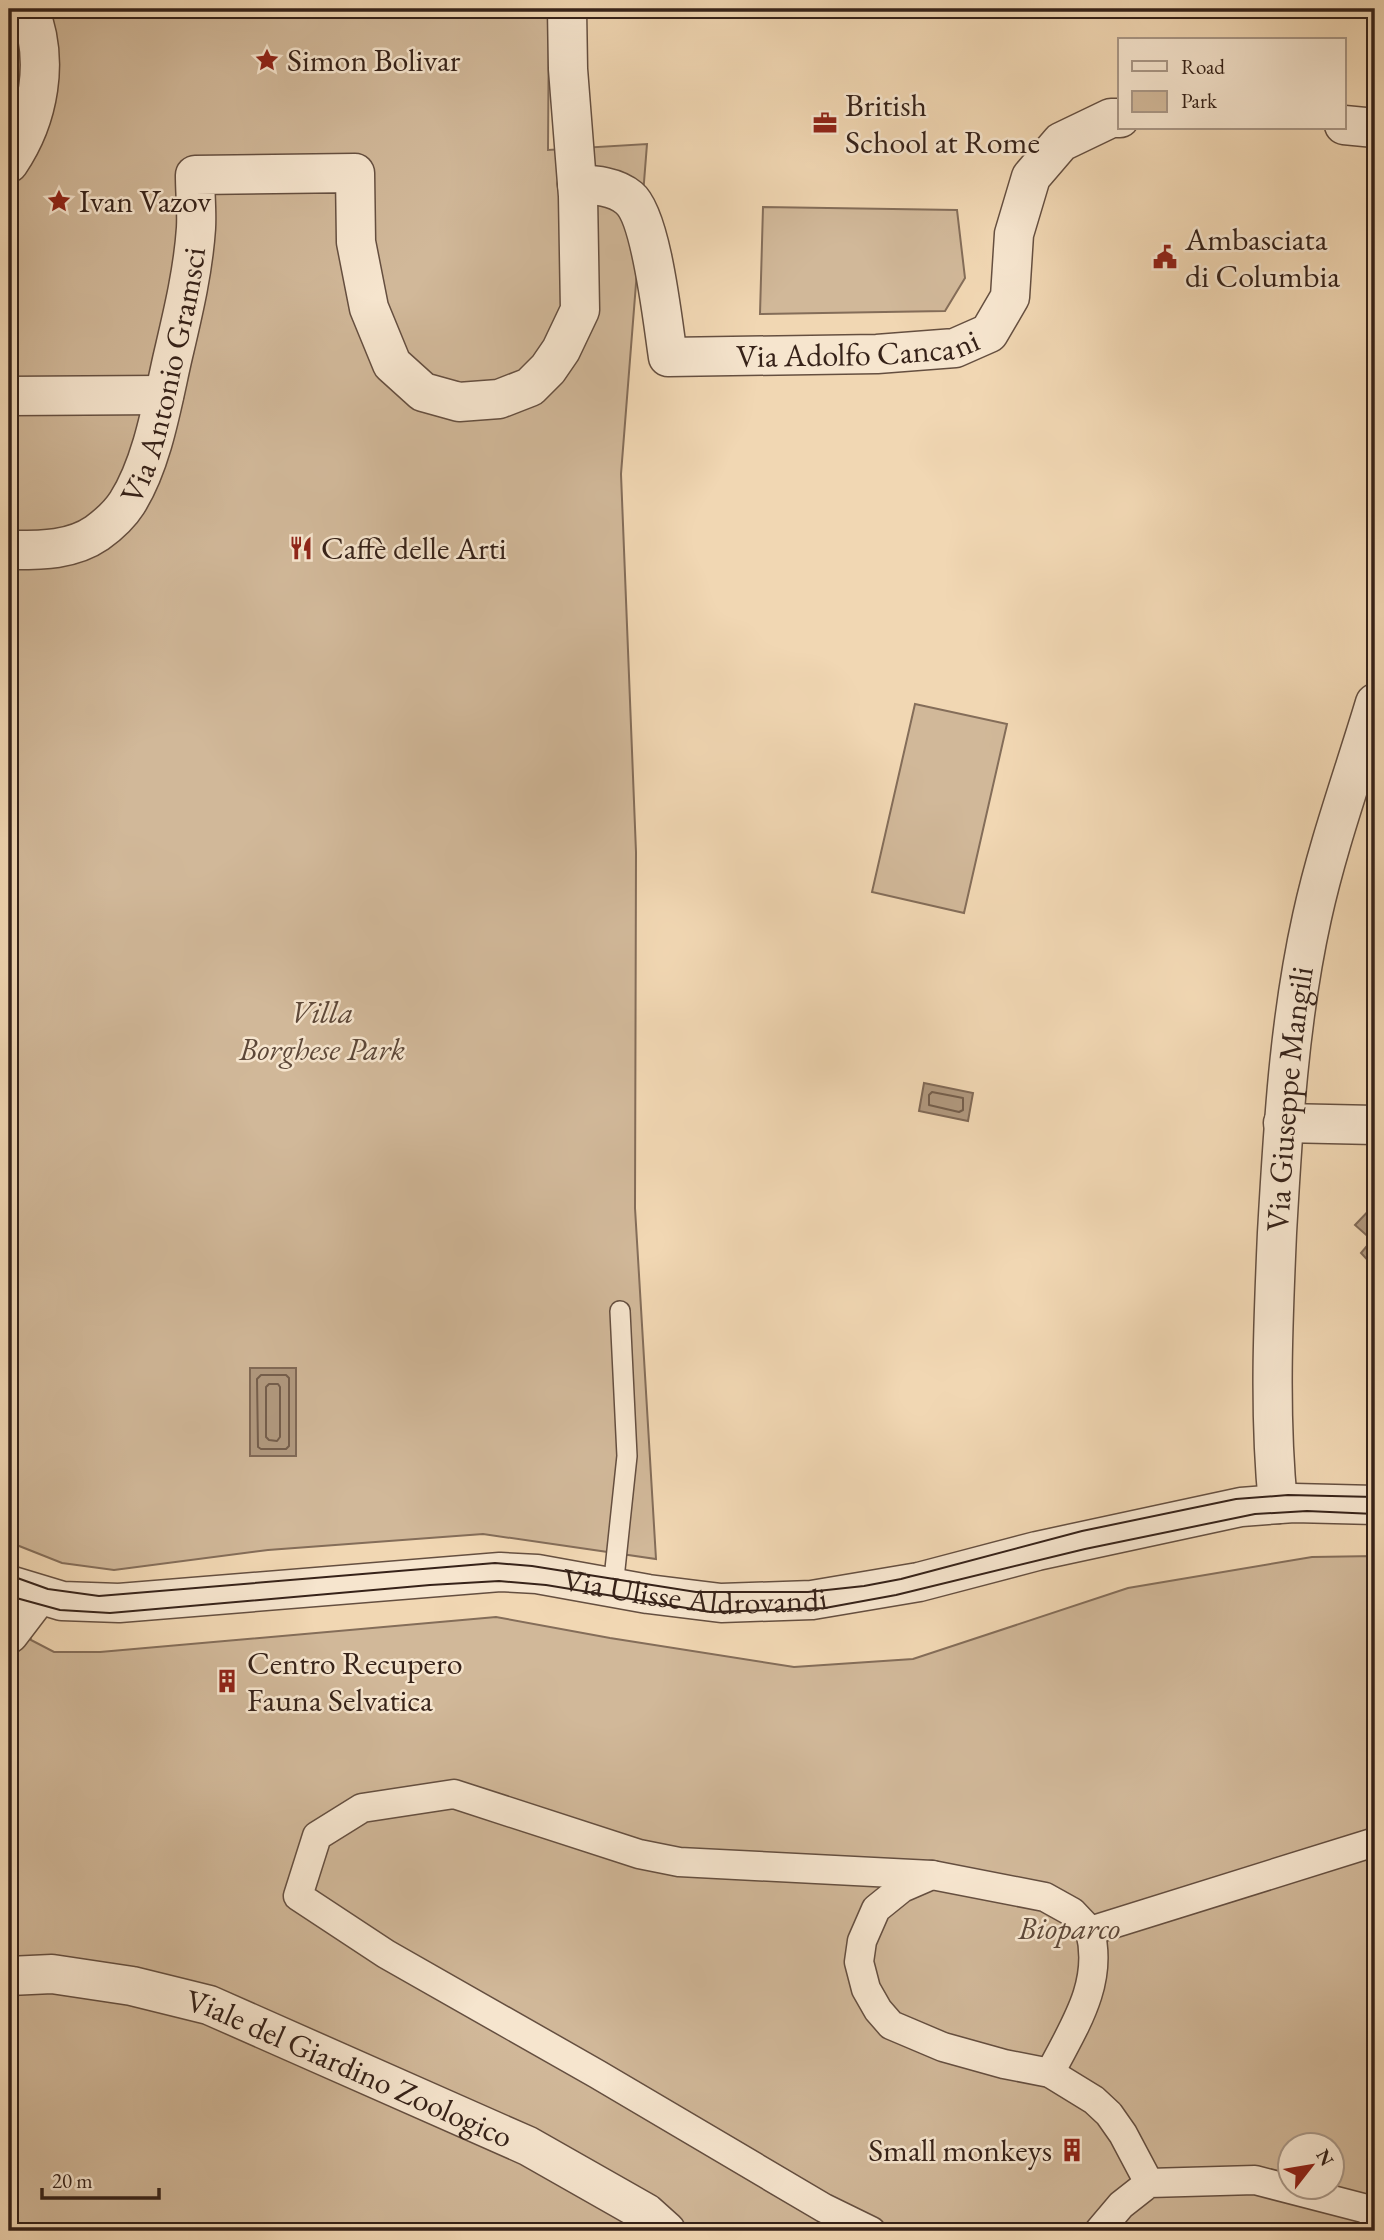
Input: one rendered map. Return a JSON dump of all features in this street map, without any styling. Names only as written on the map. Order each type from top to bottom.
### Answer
[{"type":"street","points":[[9,163],[27,131],[38,90],[38,40],[29,9]]},
{"type":"street","name":"Via Antonio Gramsci","points":[[9,550],[41,550],[78,542],[96,533],[126,504],[136,485],[152,443],[189,286],[196,227],[195,175],[355,173],[356,242],[369,308],[391,364],[423,392],[460,402],[499,400],[530,387],[548,369],[561,350],[580,310],[577,184],[568,69],[567,9]]},
{"type":"street","name":"Via Adolfo Cancani","points":[[577,184],[602,185],[631,199],[649,237],[668,357],[877,354],[955,348],[989,333],[1010,297],[1014,234],[1031,177],[1061,142],[1111,118],[1118,118]]},
{"type":"street","points":[[1346,125],[1375,128]]},
{"type":"street","points":[[9,396],[164,395]]},
{"type":"street","name":"Via Giuseppe Mangili","points":[[1278,1504],[1271,1376],[1283,1123],[1297,992],[1313,914],[1375,703]]},
{"type":"street","points":[[1283,1123],[1375,1125]]},
{"type":"street","name":"Via Ulisse Aldrovandi","points":[[24,1590],[79,1603],[118,1603],[499,1572],[537,1574],[721,1603],[826,1599],[919,1582],[1037,1551],[1226,1510],[1278,1504],[1375,1506]]},
{"type":"street","points":[[9,1634],[24,1590]]},
{"type":"street","points":[[871,2231],[824,2208],[386,1954],[298,1896],[317,1836],[362,1808],[454,1794],[639,1854],[679,1862],[932,1875],[1045,1897],[1072,1912],[1090,1931],[1094,1948],[1094,1967],[1087,2002],[1050,2073]]},
{"type":"street","points":[[1090,1931],[1375,1842]]},
{"type":"street","points":[[932,1875],[902,1888],[876,1909],[867,1925],[859,1962],[866,1989],[878,2010],[891,2025],[943,2047],[1004,2064],[1050,2073],[1094,2100],[1109,2114],[1123,2134],[1149,2183]]},
{"type":"street","name":"Viale del Giardino Zoologico","points":[[9,1976],[52,1975],[132,1986],[209,2005],[528,2146],[646,2213],[666,2231]]},
{"type":"street","points":[[1099,2231],[1121,2205],[1149,2183],[1255,2180],[1367,2209],[1375,2218]]},
{"type":"lane","points":[[613,1588],[627,1456],[620,1311]]},
{"type":"green space","name":"Villa Borghese Park","points":[[9,9],[549,9],[548,150],[647,144],[621,474],[636,852],[635,1208],[656,1559],[483,1534],[268,1550],[114,1570],[62,1563],[9,1542]]},
{"type":"green space","points":[[763,207],[957,210],[965,278],[945,311],[760,314]]},
{"type":"green space","points":[[915,704],[1007,724],[964,913],[872,892]]},
{"type":"green space","name":"Bioparco","points":[[9,1542],[31,1640],[54,1652],[100,1652],[496,1617],[794,1667],[913,1659],[1128,1588],[1312,1557],[1375,1556],[1375,2231],[9,2231]]},
{"type":"water","points":[[924,1083],[973,1093],[968,1121],[919,1111]]},
{"type":"water","points":[[1375,1204],[1373,1266],[1361,1253],[1372,1240],[1355,1225]]},
{"type":"water","points":[[250,1368],[296,1368],[296,1456],[250,1456]]},
{"type":"tram line","points":[[9,33],[14,64],[9,100]]},
{"type":"tram line","points":[[9,1575],[48,1589],[99,1596],[495,1563],[532,1566],[696,1592],[808,1592],[901,1579],[1082,1531],[1236,1499],[1288,1495],[1375,1497]]},
{"type":"tram line","points":[[9,1596],[60,1610],[110,1613],[499,1581],[546,1585],[711,1612],[825,1608],[896,1595],[1085,1549],[1255,1514],[1307,1511],[1375,1514]]},
{"type":"place","name":"Simon Bolivar","points":[[267,60]]},
{"type":"place","name":"British School at Rome","points":[[825,123]]},
{"type":"place","name":"Ivan Vazov","points":[[59,201]]},
{"type":"place","name":"Ambasciata di Columbia","points":[[1165,257]]},
{"type":"place","name":"Caffè delle Arti","points":[[301,548]]},
{"type":"place","name":"Centro Recupero Fauna Selvatica","points":[[227,1681]]},
{"type":"place","name":"Small monkeys","points":[[1072,2150]]}]
